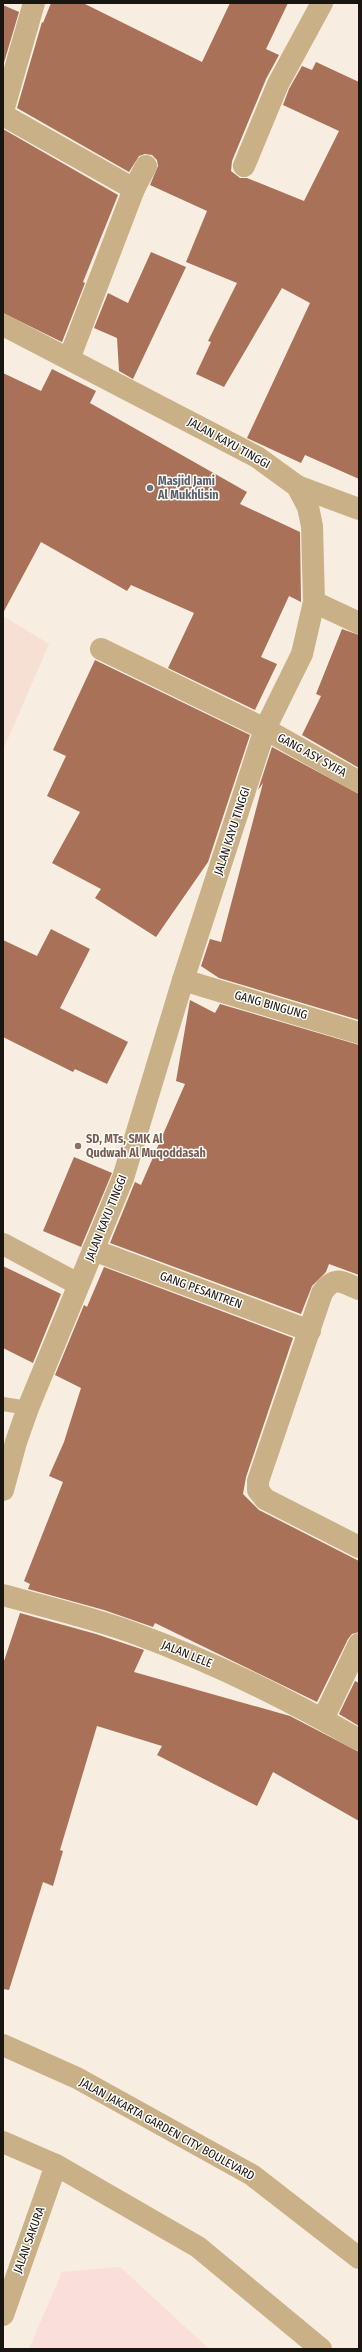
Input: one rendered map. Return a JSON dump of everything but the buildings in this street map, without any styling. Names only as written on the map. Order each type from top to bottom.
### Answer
[{"type":"street","points":[[3,111],[34,3]]},
{"type":"street","points":[[244,166],[278,84],[322,3]]},
{"type":"street","points":[[3,115],[134,189]]},
{"type":"street","points":[[69,359],[134,189],[146,166]]},
{"type":"street","name":"JALAN KAYU TINGGI","points":[[3,325],[258,457],[297,486],[308,506],[312,526],[314,602],[302,654],[265,729],[182,980],[123,1178],[28,1408],[16,1442],[3,1490]]},
{"type":"street","points":[[297,486],[359,509]]},
{"type":"street","points":[[314,602],[359,623]]},
{"type":"street","name":"GANG ASY SYIFA","points":[[102,649],[265,729],[359,782]]},
{"type":"street","name":"GANG BINGUNG","points":[[182,980],[359,1032]]},
{"type":"street","points":[[3,1244],[78,1284]]},
{"type":"street","name":"GANG PESANTREN","points":[[93,1250],[310,1331]]},
{"type":"street","points":[[359,1289],[339,1281],[328,1284],[322,1293],[258,1481],[258,1490],[265,1500],[359,1547]]},
{"type":"street","name":"JALAN LELE","points":[[3,1595],[130,1632],[210,1662],[359,1740]]},
{"type":"street","points":[[323,1720],[359,1644]]},
{"type":"street","name":"JALAN JAKARTA GARDEN CITY BOULEVARD","points":[[3,2045],[77,2078],[252,2175],[359,2258]]},
{"type":"street","points":[[3,2142],[56,2165],[198,2247],[321,2349]]},
{"type":"street","name":"JALAN SAKURA","points":[[3,2315],[56,2165]]},
{"type":"lane","points":[[3,1404],[28,1408]]},
{"type":"shaded area","points":[[3,616],[49,644],[3,750]]},
{"type":"shaded area","points":[[120,2267],[209,2349],[29,2349],[62,2272]]},
{"type":"place","name":"Masjid Jami Al Mukhlisin","points":[[150,488]]},
{"type":"place","name":"SD, MTs, SMK Al Qudwah Al Muqoddasah","points":[[78,1146]]}]
